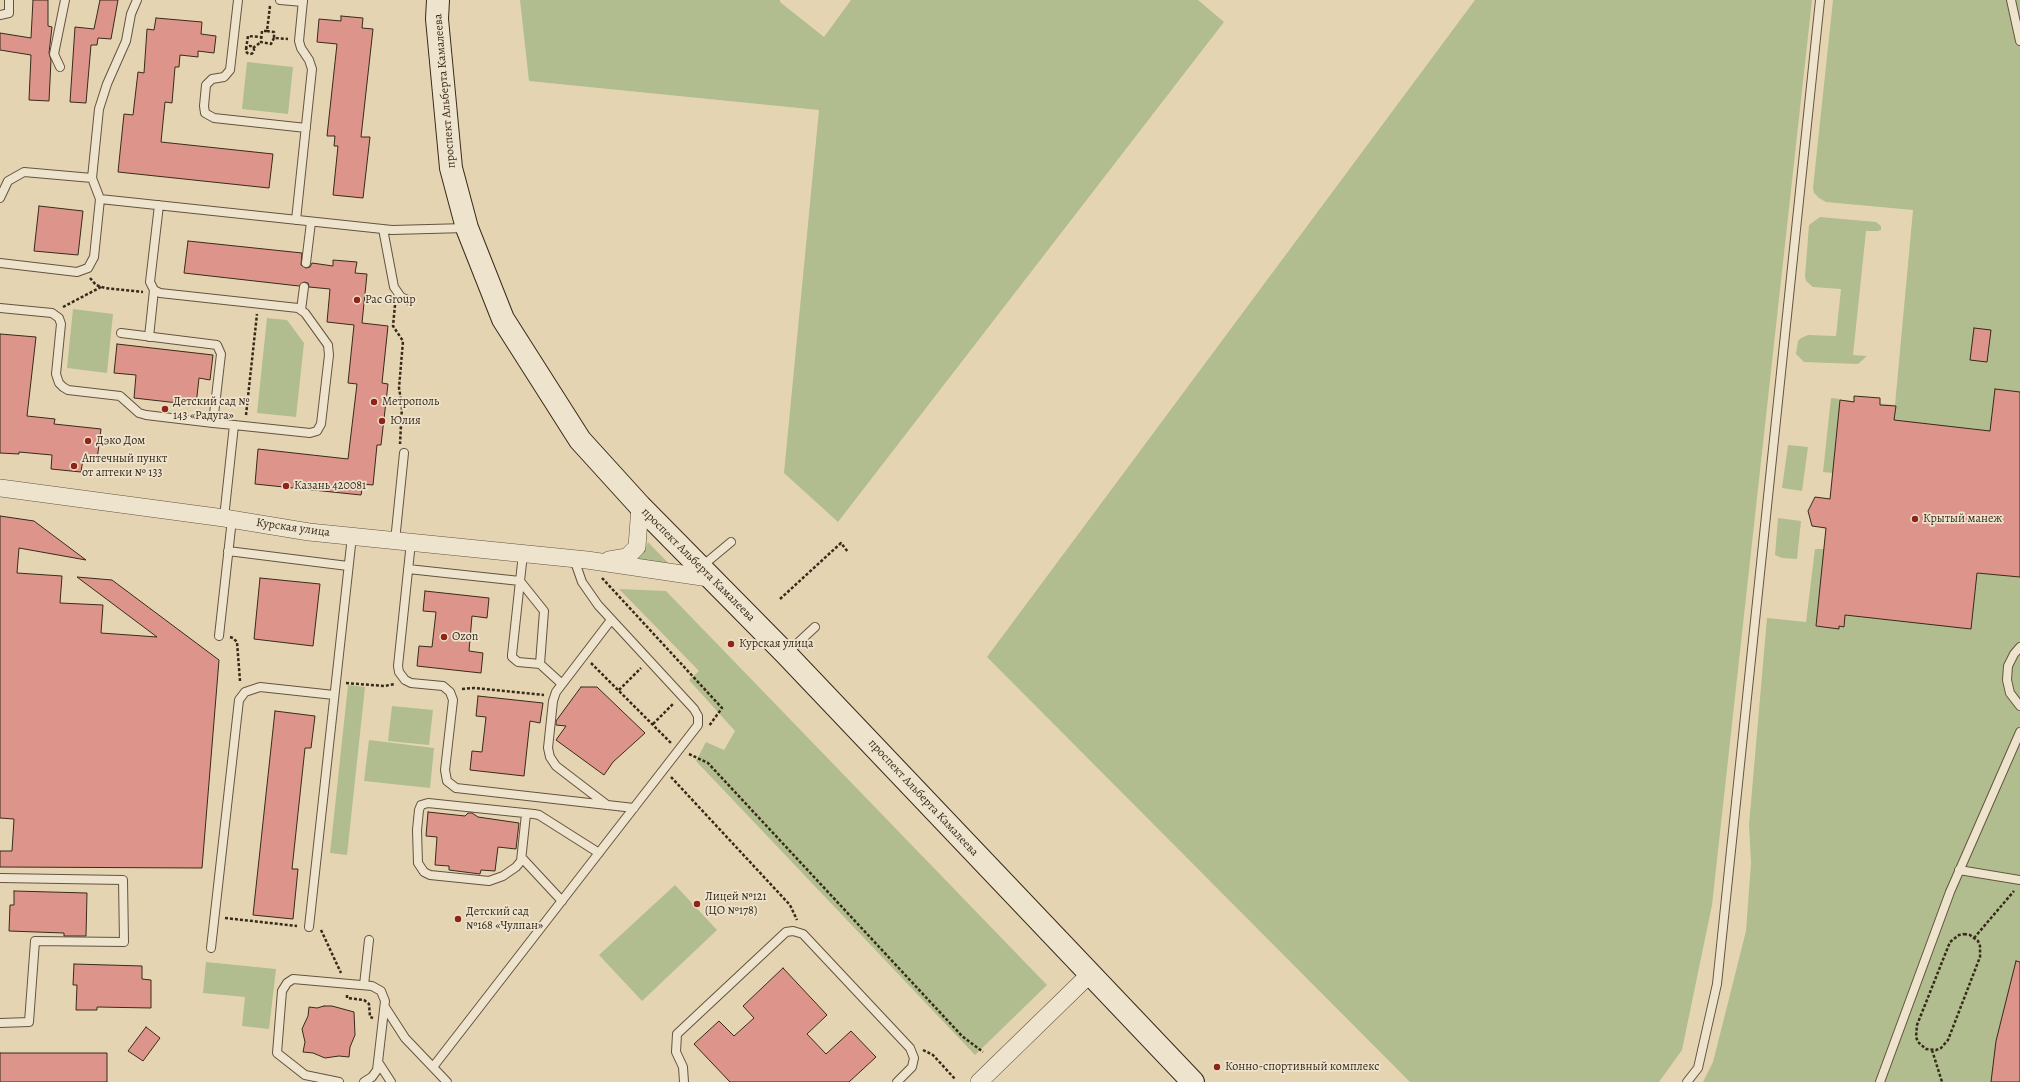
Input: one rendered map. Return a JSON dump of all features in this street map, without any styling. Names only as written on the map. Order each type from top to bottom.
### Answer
[{"type":"main road","name":"проспект Альберта Камалеева","points":[[438,0],[437,19],[451,168],[467,228],[503,319],[580,440],[640,506],[786,654],[1193,1082]]},
{"type":"street","name":"Курская улица","points":[[0,488],[352,536],[705,573]]},
{"type":"street","name":"Курская улица","points":[[580,560],[618,559],[627,557],[633,553],[637,547],[640,506]]},
{"type":"street","points":[[980,1082],[1090,974]]},
{"type":"lane","points":[[0,15],[9,13],[9,0]]},
{"type":"lane","points":[[60,67],[54,54],[65,0]]},
{"type":"lane","points":[[0,263],[77,272],[88,268],[94,257],[100,199],[92,178],[101,102],[126,42],[131,14],[137,0]]},
{"type":"lane","points":[[238,0],[230,70],[224,77],[212,79],[206,85],[204,106],[205,113],[214,118],[306,128]]},
{"type":"lane","points":[[280,0],[303,1],[299,40],[301,48],[309,60],[312,69],[296,220]]},
{"type":"lane","points":[[1687,1082],[1698,1068],[1717,984],[1820,0]]},
{"type":"lane","points":[[2011,0],[2020,41]]},
{"type":"lane","points":[[0,198],[8,181],[24,172],[92,178]]},
{"type":"lane","points":[[100,199],[396,231],[467,228]]},
{"type":"lane","points":[[149,336],[154,292],[150,282],[159,205]]},
{"type":"lane","points":[[306,263],[311,222]]},
{"type":"lane","points":[[383,229],[392,282],[396,291],[410,301]]},
{"type":"lane","points":[[301,310],[304,286]]},
{"type":"lane","points":[[0,308],[52,313],[59,318],[61,324],[56,374],[59,383],[68,390],[120,396],[139,413],[146,416],[310,434],[314,433],[320,428],[329,350],[324,337],[301,310],[154,292]]},
{"type":"lane","points":[[121,333],[214,344],[219,347],[221,354],[213,423]]},
{"type":"lane","points":[[219,636],[228,551],[228,519],[234,425]]},
{"type":"lane","points":[[404,453],[403,541],[408,569],[398,666],[399,672],[405,680],[411,683],[443,686],[450,692],[453,700],[445,770],[446,778],[451,785],[456,788],[634,808]]},
{"type":"lane","points":[[309,927],[352,536]]},
{"type":"lane","points":[[705,573],[731,542]]},
{"type":"lane","points":[[228,551],[348,566]]},
{"type":"lane","points":[[523,554],[512,657],[518,662],[540,664],[562,684]]},
{"type":"lane","points":[[433,1067],[679,750],[695,729],[699,721],[697,713],[682,695],[598,605],[582,582],[580,560]]},
{"type":"lane","points":[[408,569],[520,581],[544,611],[540,664]]},
{"type":"lane","points":[[607,804],[556,766],[550,757],[548,748],[554,696],[611,620]]},
{"type":"lane","points":[[786,654],[815,627]]},
{"type":"lane","points":[[2020,647],[2014,654],[2008,666],[2007,680],[2010,693],[2020,706]]},
{"type":"lane","points":[[211,948],[237,706],[241,696],[251,689],[260,687],[334,695]]},
{"type":"lane","points":[[1880,1082],[1959,870],[2020,732]]},
{"type":"lane","points":[[526,814],[522,858],[519,864],[511,871],[489,881],[430,875],[420,868],[417,857],[419,810],[421,806],[428,803],[526,814],[546,819],[599,853]]},
{"type":"lane","points":[[522,858],[562,901]]},
{"type":"lane","points":[[1959,870],[2020,880]]},
{"type":"lane","points":[[0,878],[123,880],[124,942],[35,941],[29,1022],[0,1023]]},
{"type":"lane","points":[[684,1082],[683,1068],[676,1052],[677,1034],[786,932],[798,931],[803,934],[910,1048],[914,1058],[912,1067],[896,1082]]},
{"type":"lane","points":[[364,985],[368,940]]},
{"type":"lane","points":[[339,1082],[305,1075],[280,1057],[276,1050],[282,991],[287,983],[293,979],[299,978],[372,986],[381,991],[384,996],[384,1007],[377,1070],[372,1077],[364,1082]]},
{"type":"lane","points":[[384,1007],[402,1033],[447,1082]]},
{"type":"lane","points":[[378,1062],[391,1082]]},
{"type":"path","points":[[268,31],[271,0]]},
{"type":"path","points":[[261,36],[248,36],[246,49],[247,53],[251,54],[254,52],[253,48],[261,42],[271,44],[274,38],[274,32],[262,31],[261,42]]},
{"type":"path","points":[[274,38],[299,40]]},
{"type":"path","points":[[246,49],[249,46],[253,48]]},
{"type":"path","points":[[83,270],[96,285],[101,287],[154,292]]},
{"type":"path","points":[[52,313],[101,287]]},
{"type":"path","points":[[396,291],[393,323],[394,329],[401,335],[403,341],[399,391],[402,406],[400,441],[404,453]]},
{"type":"path","points":[[245,426],[258,304]]},
{"type":"path","points":[[780,599],[841,543],[848,552]]},
{"type":"path","points":[[219,636],[233,638],[237,642],[241,696]]},
{"type":"path","points":[[584,656],[679,750],[704,759],[963,1038],[983,1052]]},
{"type":"path","points":[[619,690],[649,660]]},
{"type":"path","points":[[336,682],[384,686],[405,680]]},
{"type":"path","points":[[450,692],[474,688],[554,696]]},
{"type":"path","points":[[653,724],[682,695]]},
{"type":"path","points":[[664,769],[790,905],[796,916],[798,931]]},
{"type":"path","points":[[1974,938],[2015,890]]},
{"type":"path","points":[[311,910],[345,983]]},
{"type":"path","points":[[214,917],[309,927]]},
{"type":"path","points":[[1959,935],[1970,935],[1974,938],[1980,946],[1980,957],[1948,1040],[1941,1048],[1926,1050],[1918,1042],[1916,1037],[1917,1025],[1950,942],[1959,935]]},
{"type":"path","points":[[910,1048],[929,1052],[955,1079]]},
{"type":"path","points":[[1932,1050],[1942,1082]]},
{"type":"green space","points":[[520,0],[780,0],[780,2],[824,37],[851,0],[1198,0],[1224,22],[838,522],[784,473],[819,110],[529,81]]},
{"type":"green space","points":[[1475,0],[1812,0],[1712,905],[1682,1050],[1659,1082],[1410,1082],[987,657]]},
{"type":"green space","points":[[1833,0],[2020,0],[2020,1082],[1703,1082],[1713,1062],[1746,931],[1751,863],[1749,825],[1767,618],[1806,622],[1815,549],[1824,549],[1816,627],[1818,627],[1842,400],[1895,405],[1913,210],[1826,202],[1814,193],[1813,188]]},
{"type":"green space","points":[[247,62],[293,67],[288,114],[242,109]]},
{"type":"green space","points":[[1820,217],[1876,222],[1881,226],[1881,230],[1878,231],[1866,231],[1853,355],[1867,356],[1858,364],[1804,362],[1796,354],[1798,341],[1801,338],[1808,335],[1836,336],[1841,289],[1813,287],[1806,281],[1805,276],[1809,225]]},
{"type":"green space","points":[[73,309],[113,314],[107,373],[67,368]]},
{"type":"green space","points":[[267,318],[287,320],[304,343],[296,417],[257,413]]},
{"type":"green space","points":[[1831,398],[1840,399],[1833,473],[1823,472]]},
{"type":"green space","points":[[1788,445],[1808,447],[1802,491],[1782,488]]},
{"type":"green space","points":[[1778,518],[1801,521],[1797,559],[1782,558],[1775,555]]},
{"type":"green space","points":[[648,542],[673,568],[631,564],[644,552]]},
{"type":"green space","points":[[619,589],[666,591],[1047,985],[975,1055],[696,761],[706,742],[724,750],[735,731],[689,680],[699,671]]},
{"type":"green space","points":[[348,685],[365,687],[347,855],[330,853]]},
{"type":"green space","points":[[392,706],[433,710],[429,745],[388,741]]},
{"type":"green space","points":[[369,740],[434,748],[430,788],[364,781]]},
{"type":"green space","points":[[675,885],[717,930],[642,1001],[599,955]]},
{"type":"green space","points":[[206,962],[276,969],[269,1029],[242,1026],[245,997],[203,993]]},
{"type":"building","points":[[33,0],[48,0],[48,26],[52,27],[49,53],[51,60],[49,101],[29,100],[31,55],[0,50],[0,33],[31,38]]},
{"type":"building","points":[[100,0],[118,0],[111,39],[98,38],[97,45],[91,45],[86,103],[70,102],[75,27],[94,29]]},
{"type":"building","points":[[341,16],[363,18],[362,28],[373,29],[361,137],[370,137],[363,198],[333,195],[338,146],[334,146],[335,136],[327,136],[337,44],[317,42],[319,19],[341,21]]},
{"type":"building","points":[[156,18],[202,22],[201,34],[216,36],[214,53],[198,51],[198,57],[180,55],[179,67],[175,67],[172,103],[165,102],[161,142],[273,154],[269,188],[118,172],[124,114],[133,115],[138,72],[144,73],[147,29],[154,30]]},
{"type":"building","points":[[39,206],[83,211],[78,255],[34,251]]},
{"type":"building","points":[[188,241],[302,253],[301,265],[306,268],[310,267],[312,263],[333,266],[333,260],[357,262],[355,273],[367,274],[362,323],[388,326],[382,383],[388,384],[381,445],[377,445],[373,485],[363,484],[361,495],[255,484],[258,449],[348,459],[357,384],[348,383],[354,325],[327,322],[330,289],[309,287],[308,283],[304,282],[299,286],[184,273]]},
{"type":"building","points":[[1974,328],[1991,330],[1987,362],[1970,360]]},
{"type":"building","points":[[0,334],[36,337],[27,416],[55,419],[54,424],[101,429],[97,460],[83,459],[81,472],[51,469],[52,455],[19,452],[19,454],[0,453]]},
{"type":"building","points":[[117,344],[213,355],[210,380],[199,378],[196,405],[134,398],[136,375],[114,373]]},
{"type":"building","name":"Крытый манеж","points":[[1995,389],[2020,392],[2020,577],[1977,573],[1971,629],[1845,615],[1844,627],[1839,626],[1839,629],[1816,626],[1826,528],[1812,526],[1808,511],[1815,497],[1830,499],[1840,400],[1854,402],[1854,396],[1880,398],[1880,405],[1896,406],[1894,420],[1990,431]]},
{"type":"building","points":[[0,516],[34,521],[86,560],[19,548],[17,573],[62,576],[60,603],[103,605],[101,633],[157,637],[77,577],[112,580],[219,660],[202,868],[0,867],[0,851],[12,851],[14,819],[0,818]]},
{"type":"building","points":[[260,578],[320,584],[313,646],[254,639]]},
{"type":"building","points":[[425,591],[489,598],[487,618],[472,616],[469,651],[483,653],[481,673],[417,666],[419,646],[432,647],[436,612],[423,611]]},
{"type":"building","points":[[581,687],[597,687],[645,733],[613,762],[604,775],[556,740],[566,726],[556,725],[556,721]]},
{"type":"building","points":[[478,696],[543,703],[540,723],[530,721],[524,776],[470,770],[472,751],[482,752],[486,717],[476,716]]},
{"type":"building","points":[[275,711],[315,716],[311,748],[305,748],[292,869],[298,869],[293,919],[253,915]]},
{"type":"building","points":[[428,812],[465,816],[468,813],[472,813],[478,817],[519,823],[516,849],[498,847],[495,871],[481,870],[480,874],[449,870],[449,866],[435,865],[437,837],[426,836]]},
{"type":"building","points":[[14,891],[87,893],[86,936],[64,936],[64,933],[9,931],[10,905],[14,905]]},
{"type":"building","points":[[2016,961],[2020,962],[2020,1082],[1991,1082],[1996,1041]]},
{"type":"building","points":[[74,964],[142,966],[142,979],[151,980],[151,1008],[97,1007],[97,1010],[76,1010],[77,985],[73,985]]},
{"type":"building","points":[[783,968],[827,1015],[807,1034],[826,1054],[851,1031],[876,1057],[849,1082],[730,1082],[694,1044],[719,1021],[734,1036],[754,1018],[743,1006]]},
{"type":"building","points":[[332,1006],[354,1012],[355,1035],[350,1047],[349,1057],[339,1056],[325,1058],[313,1053],[303,1052],[305,1042],[302,1029],[308,1016],[309,1007],[317,1008]]},
{"type":"building","points":[[146,1027],[160,1038],[143,1061],[128,1051]]},
{"type":"building","points":[[0,1053],[107,1053],[107,1082],[0,1082]]},
{"type":"place","name":"Pac Group","points":[[357,300]]},
{"type":"place","name":"Метрополь","points":[[374,402]]},
{"type":"place","name":"Детский сад № 143 «Радуга»","points":[[165,409]]},
{"type":"place","name":"Юлия","points":[[382,421]]},
{"type":"place","name":"Дэко Дом","points":[[88,441]]},
{"type":"place","name":"Аптечный пункт от аптеки № 133","points":[[74,466]]},
{"type":"place","name":"Казань 420081","points":[[286,486]]},
{"type":"place","name":"Крытый манеж","points":[[1915,519]]},
{"type":"place","name":"Ozon","points":[[444,637]]},
{"type":"place","name":"Курская улица","points":[[731,644]]},
{"type":"place","name":"Лицей №121 (ЦО №178)","points":[[697,904]]},
{"type":"place","name":"Детский сад №168 «Чулпан»","points":[[458,919]]},
{"type":"place","name":"Конно-спортивный комплекс","points":[[1217,1067]]}]
